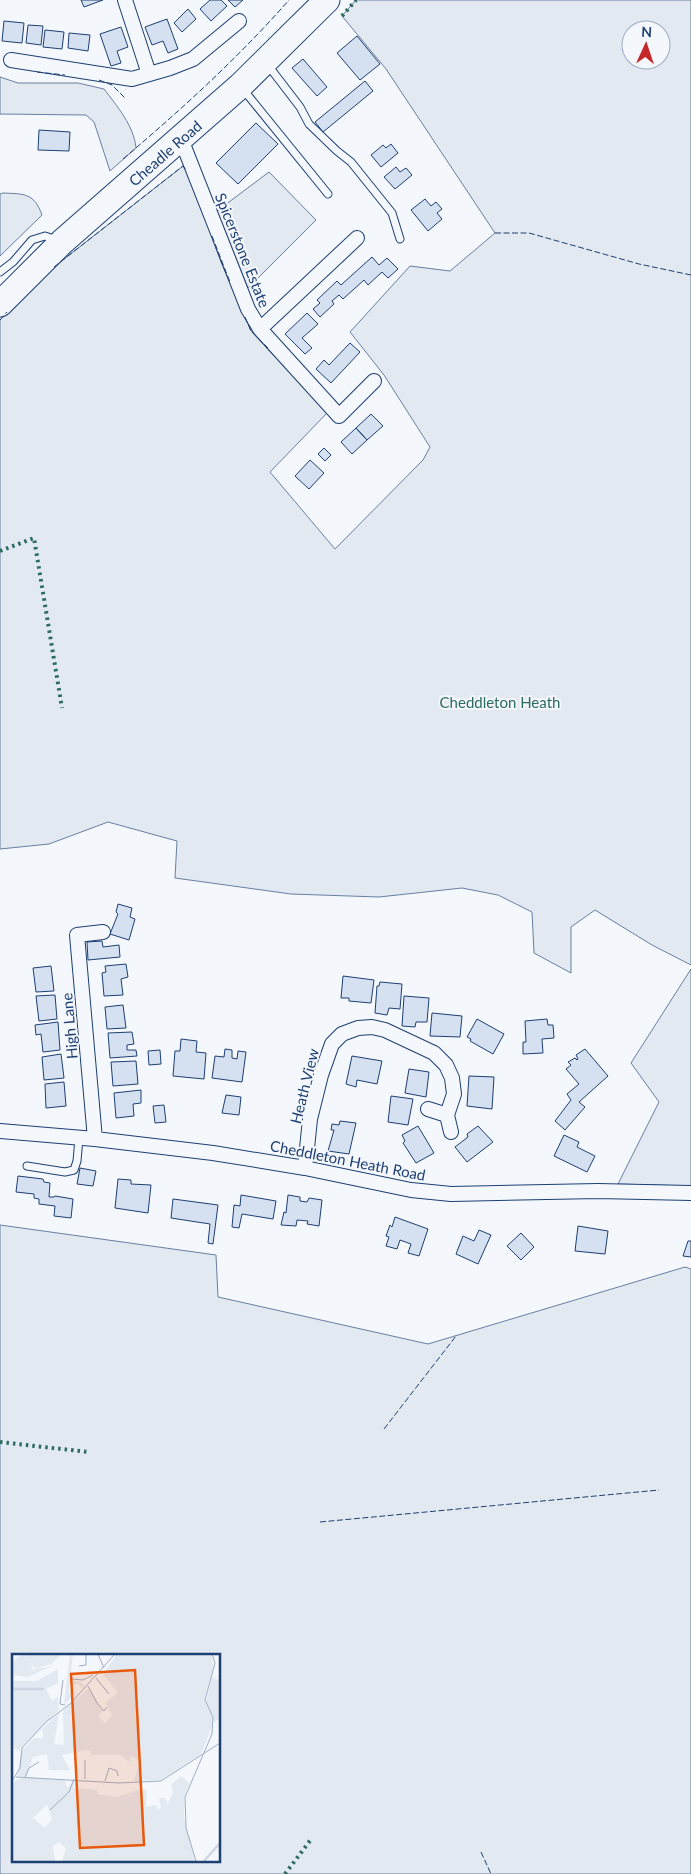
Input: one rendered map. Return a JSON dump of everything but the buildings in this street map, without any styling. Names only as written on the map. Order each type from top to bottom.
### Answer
[{"type":"highway","name":"Cheadle Road","points":[[0,304],[62,242],[266,62],[327,0]]},
{"type":"street","points":[[125,0],[149,74]]},
{"type":"street","points":[[12,60],[132,79],[193,58],[239,21]]},
{"type":"street","name":"Spicerstone Estate","points":[[181,139],[248,309],[260,329],[338,416],[374,381]]},
{"type":"street","points":[[260,329],[357,238]]},
{"type":"street","name":"High Lane","points":[[95,1139],[78,935],[103,932]]},
{"type":"street","name":"Heath View","points":[[305,1168],[310,1119],[321,1074],[332,1044],[342,1034],[358,1028],[372,1027],[385,1030],[434,1053],[446,1065],[452,1078],[454,1094],[447,1115],[451,1132]]},
{"type":"street","points":[[428,1109],[447,1115]]},
{"type":"street","name":"Cheddleton Heath Road","points":[[0,1131],[95,1139],[213,1153],[305,1168],[411,1190],[451,1194],[598,1191],[691,1193]]},
{"type":"lane","points":[[266,62],[300,107],[309,124],[351,162],[392,213],[400,238]]},
{"type":"lane","points":[[240,86],[328,194]]},
{"type":"lane","points":[[0,272],[32,240],[45,236],[62,242]]},
{"type":"lane","points":[[27,1166],[65,1172],[74,1170],[79,1138]]},
{"type":"green space","name":"Cheddleton Heath","points":[[356,0],[691,0],[691,965],[652,945],[595,910],[571,927],[571,973],[534,953],[532,912],[498,895],[462,888],[379,897],[291,894],[175,878],[177,841],[108,822],[49,844],[0,849],[0,320],[36,281],[183,166],[190,175],[221,262],[251,331],[327,413],[270,472],[335,549],[423,460],[430,447],[384,375],[350,332],[410,266],[450,271],[495,233],[386,69],[342,16]]},
{"type":"green space","points":[[0,77],[18,83],[78,83],[104,89],[128,124],[135,140],[136,148],[110,171],[94,122],[86,115],[0,114]]},
{"type":"green space","points":[[269,172],[316,220],[248,288],[217,211]]},
{"type":"green space","points":[[0,194],[28,196],[36,202],[42,215],[0,256]]},
{"type":"green space","points":[[691,969],[691,1186],[618,1184],[659,1102],[631,1063]]},
{"type":"green space","points":[[0,1225],[216,1255],[218,1297],[428,1344],[685,1267],[691,1269],[691,1874],[0,1874]]},
{"type":"hedge","points":[[342,16],[356,0]]},
{"type":"hedge","points":[[0,551],[34,538],[62,708]]},
{"type":"hedge","points":[[0,1442],[88,1452]]},
{"type":"hedge","points":[[285,1874],[312,1838]]},
{"type":"fence","points":[[123,159],[167,121],[250,43],[289,0]]},
{"type":"fence","points":[[37,72],[65,75]]},
{"type":"fence","points":[[99,80],[112,85],[126,99]]},
{"type":"fence","points":[[54,267],[183,166],[187,171]]},
{"type":"fence","points":[[495,233],[529,233],[639,264],[691,275]]},
{"type":"fence","points":[[212,236],[230,282]]},
{"type":"fence","points":[[0,320],[7,312]]},
{"type":"fence","points":[[245,317],[251,331],[268,348]]},
{"type":"fence","points":[[384,1429],[456,1336]]},
{"type":"fence","points":[[320,1522],[659,1490]]},
{"type":"fence","points":[[481,1852],[491,1874]]}]
